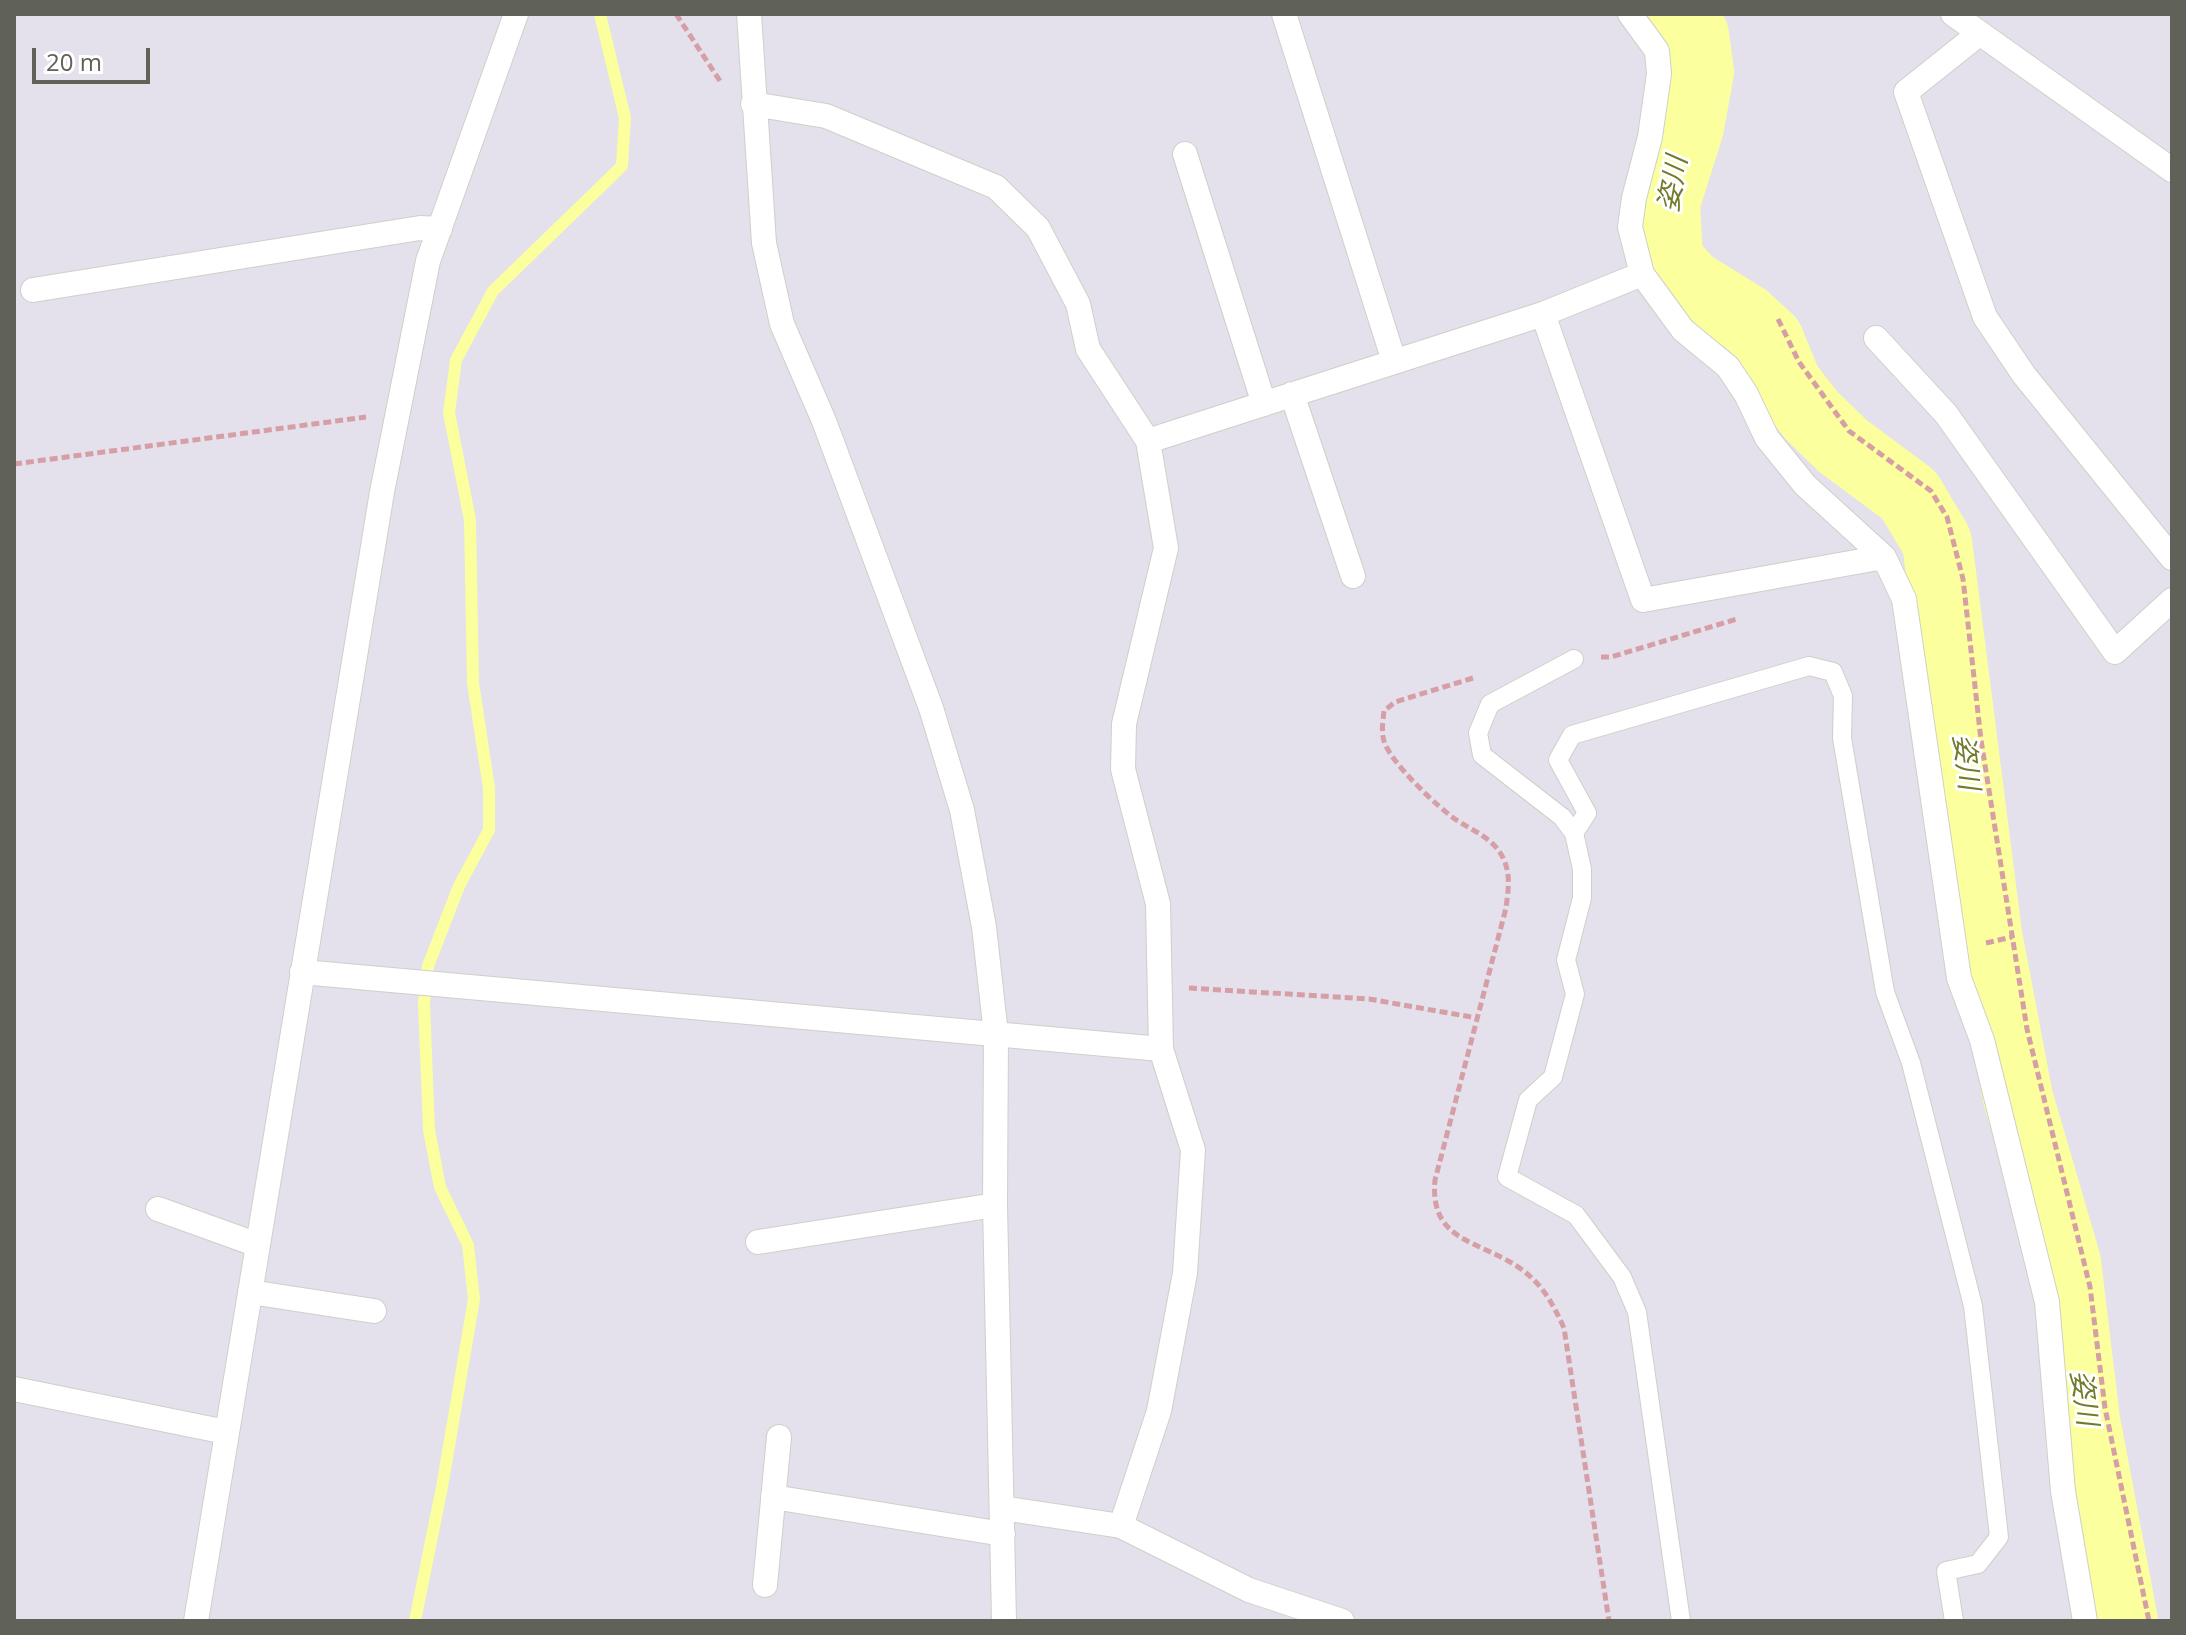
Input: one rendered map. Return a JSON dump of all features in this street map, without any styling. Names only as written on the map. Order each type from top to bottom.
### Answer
[{"type":"street","points":[[196,1621],[382,492],[428,261],[516,14]]},
{"type":"street","points":[[749,14],[764,243],[782,324],[824,421],[940,737],[962,810],[984,927],[996,1034],[995,1205],[1004,1621]]},
{"type":"street","points":[[1284,14],[1394,361]]},
{"type":"street","points":[[1630,14],[1657,51],[1659,74],[1650,137],[1630,227],[1642,274],[1683,330],[1728,367],[1746,394],[1767,438],[1805,485],[1884,557],[1904,599],[1959,978],[1982,1040],[2047,1302],[2063,1491],[2085,1621]]},
{"type":"street","points":[[1953,14],[2172,170]]},
{"type":"street","points":[[1980,33],[1906,92],[1985,317],[2024,375],[2172,558]]},
{"type":"street","points":[[753,104],[826,116],[996,187],[1038,228],[1078,304],[1088,349],[1148,441],[1166,548],[1124,724],[1123,769],[1158,904],[1161,1049],[1193,1150],[1185,1273],[1159,1411],[1121,1526]]},
{"type":"street","points":[[1185,154],[1264,404]]},
{"type":"street","points":[[33,290],[420,228],[440,229]]},
{"type":"street","points":[[1148,441],[1543,314],[1642,274]]},
{"type":"street","points":[[1543,314],[1643,600],[1884,557]]},
{"type":"street","points":[[1876,338],[1946,414],[2115,652],[2171,604]]},
{"type":"street","points":[[1292,394],[1353,576]]},
{"type":"street","points":[[302,972],[1161,1049]]},
{"type":"street","points":[[758,1242],[995,1205]]},
{"type":"street","points":[[158,1209],[258,1245]]},
{"type":"street","points":[[250,1292],[374,1311]]},
{"type":"street","points":[[14,1389],[226,1432]]},
{"type":"street","points":[[765,1585],[779,1437]]},
{"type":"street","points":[[773,1497],[1003,1534]]},
{"type":"street","points":[[1002,1508],[1121,1526],[1249,1590],[1342,1621]]},
{"type":"lane","points":[[1574,659],[1490,704],[1478,733],[1482,755],[1562,817],[1574,833],[1582,869],[1582,898],[1566,960],[1575,994],[1553,1077],[1528,1100],[1507,1177],[1576,1215],[1622,1277],[1637,1312],[1681,1621]]},
{"type":"lane","points":[[1574,833],[1587,813],[1558,760],[1572,735],[1809,666],[1833,672],[1843,696],[1842,738],[1885,992],[1911,1063],[1973,1306],[1999,1537],[1978,1564],[1946,1571],[1954,1621]]},
{"type":"path","points":[[676,14],[726,90],[753,104]]},
{"type":"path","points":[[14,464],[373,416],[397,419]]},
{"type":"path","points":[[2012,937],[2027,1029],[2090,1287],[2105,1408],[2149,1621]]},
{"type":"path","points":[[1160,985],[1369,999],[1477,1018]]},
{"type":"waterway","points":[[415,1621],[442,1487],[474,1299],[468,1245],[440,1187],[429,1130],[424,1003],[428,966],[459,886],[489,830],[489,788],[473,683],[470,520],[449,413],[456,360],[493,291],[622,166],[625,118],[600,14]]},
{"type":"waterway","name":"姿川","points":[[1679,14],[1694,35],[1699,72],[1689,127],[1665,203],[1668,260],[1690,284],[1745,318],[1769,340],[1787,384],[1812,416],[1843,446],[1909,495],[1937,542],[1987,934],[2018,1098],[2066,1262],[2085,1420],[2123,1621]]}]
